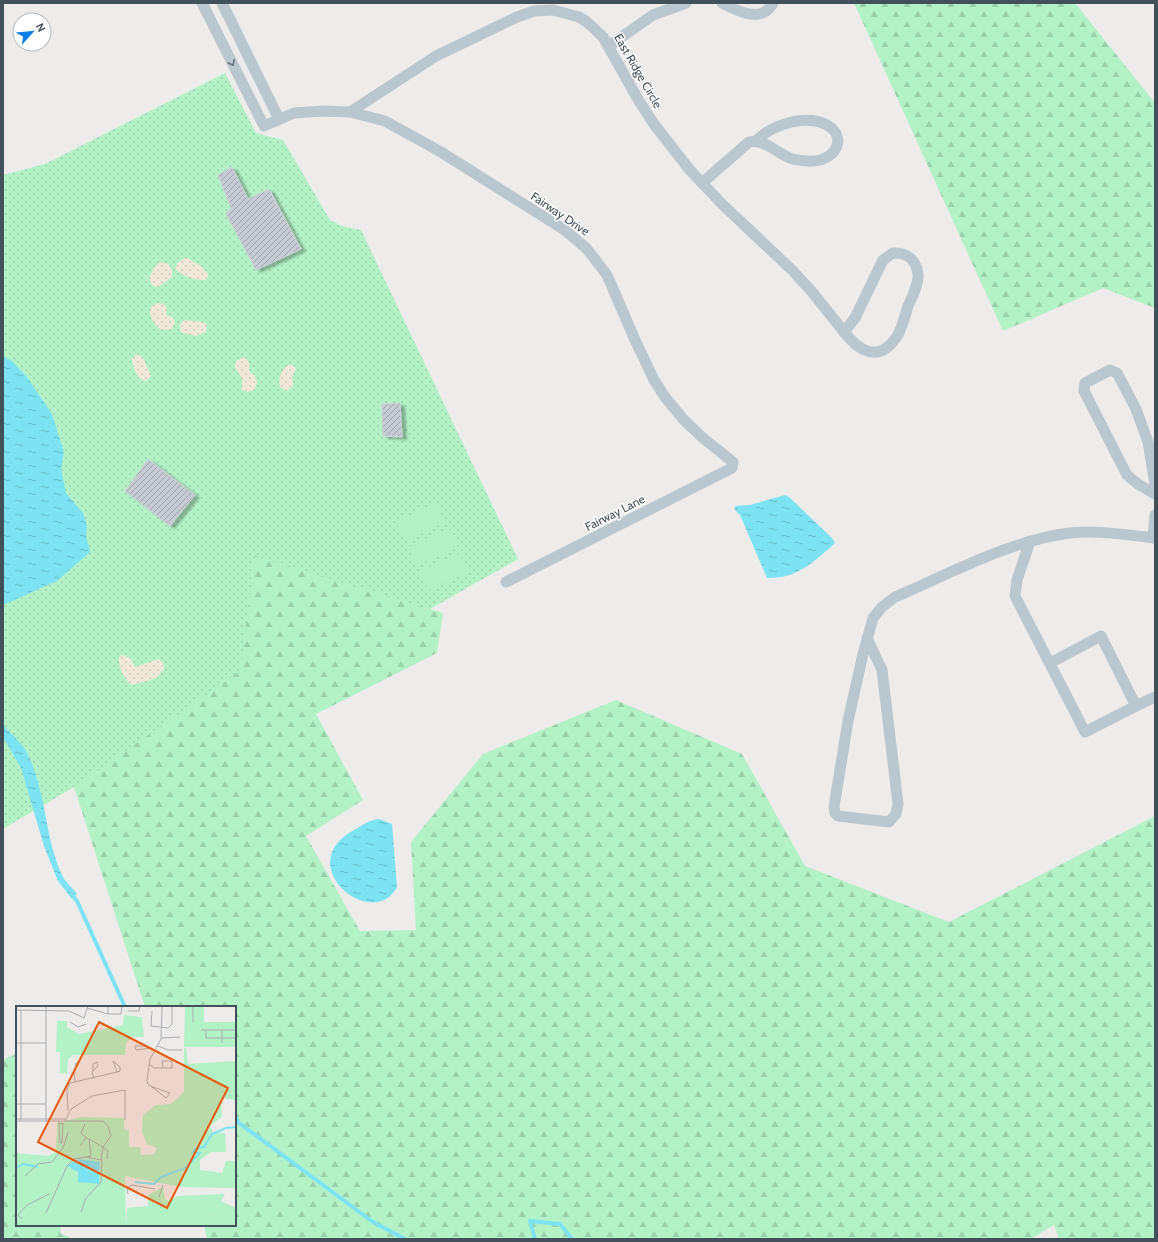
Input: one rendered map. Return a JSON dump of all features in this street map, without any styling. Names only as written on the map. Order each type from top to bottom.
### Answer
[{"type":"street","points":[[202,3],[264,126],[279,119],[222,3]]},
{"type":"street","points":[[609,46],[652,15],[673,6],[686,3]]},
{"type":"street","points":[[722,3],[739,12],[753,15],[766,11],[773,3]]},
{"type":"street","name":"East Ridge Circle","points":[[350,112],[436,56],[517,17],[534,11],[560,11],[579,17],[595,28],[609,46],[624,76],[654,124],[702,183],[813,292],[854,345],[868,351],[882,350],[896,337],[918,276],[915,262],[908,255],[900,253],[893,253],[883,260],[855,318],[844,332]]},
{"type":"street","points":[[225,49],[241,41]]},
{"type":"street","name":"Fairway Drive","points":[[279,119],[294,113],[323,111],[350,112],[379,119],[404,130],[577,239],[596,259],[607,275],[654,380],[665,396],[683,419],[703,438],[730,458],[733,464]]},
{"type":"street","points":[[702,183],[742,146],[748,142],[756,140],[762,134],[784,124],[798,120],[809,120],[828,126],[835,132],[839,141],[836,150],[829,156],[811,161],[792,159],[756,140]]},
{"type":"street","points":[[1155,484],[1148,442],[1136,409],[1117,373],[1110,370],[1085,383],[1084,391],[1127,475],[1138,484],[1155,494]]},
{"type":"street","name":"Fairway Lane","points":[[506,582],[732,468],[733,464]]},
{"type":"street","points":[[867,638],[882,670],[898,804],[896,814],[890,822],[838,816],[835,813],[834,807],[848,721],[867,638],[873,618],[882,607],[895,597],[1030,541],[1070,533],[1088,532],[1154,538],[1155,515]]},
{"type":"street","points":[[1030,541],[1017,580],[1015,596],[1085,732],[1155,697]]},
{"type":"street","points":[[1050,663],[1101,636],[1136,706]]},
{"type":"green space","points":[[854,3],[1075,3],[1155,103],[1155,308],[1103,288],[1003,331]]},
{"type":"green space","points":[[225,73],[256,133],[283,140],[330,220],[342,226],[361,230],[518,559],[430,609],[74,787],[3,829],[3,175],[45,164]]},
{"type":"green space","points":[[436,503],[445,522],[405,541],[396,522]]},
{"type":"green space","points":[[449,528],[458,547],[417,566],[408,547]]},
{"type":"green space","points":[[460,553],[469,572],[428,591],[419,572]]},
{"type":"green space","points":[[255,556],[443,613],[437,653],[316,714],[363,800],[306,836],[360,931],[416,930],[411,842],[483,754],[616,700],[742,754],[805,866],[949,922],[1155,816],[1155,1239],[1059,1239],[1054,1225],[1031,1239],[207,1239],[204,1226],[236,1226],[236,1006],[145,1006],[74,787],[240,671]]},
{"type":"green space","points":[[16,1054],[16,1226],[61,1226],[60,1233],[73,1239],[3,1239],[3,1060]]},
{"type":"sand","points":[[187,258],[201,266],[208,274],[207,279],[195,279],[186,276],[176,269],[181,260]]},
{"type":"sand","points":[[160,262],[168,264],[172,270],[172,277],[158,287],[152,285],[149,278],[154,268]]},
{"type":"sand","points":[[160,303],[165,305],[167,309],[166,315],[172,317],[175,322],[172,329],[161,330],[150,315],[151,307]]},
{"type":"sand","points":[[184,320],[203,322],[207,325],[206,332],[196,336],[181,332],[180,325]]},
{"type":"sand","points":[[137,354],[143,358],[151,376],[146,381],[138,376],[134,369],[132,359]]},
{"type":"sand","points":[[245,357],[249,363],[249,371],[255,376],[257,383],[254,390],[247,392],[241,389],[243,380],[235,367],[236,361]]},
{"type":"sand","points":[[288,365],[293,365],[296,369],[292,377],[293,386],[287,391],[280,387],[279,381],[282,372]]},
{"type":"sand","points":[[122,655],[130,658],[135,667],[159,659],[163,663],[164,669],[156,678],[132,685],[126,680],[121,669],[119,658]]},
{"type":"water","points":[[3,356],[12,361],[27,377],[52,414],[64,452],[61,469],[66,493],[83,513],[87,526],[86,535],[90,552],[57,581],[3,605]]},
{"type":"water","points":[[785,495],[789,497],[832,538],[835,543],[820,557],[804,568],[787,576],[767,578],[740,515],[735,510],[735,506],[750,505]]},
{"type":"water","points":[[3,723],[25,749],[34,768],[52,847],[57,862],[64,879],[77,894],[72,899],[58,881],[44,846],[21,768],[3,737]]},
{"type":"water","points":[[379,819],[392,824],[397,887],[386,899],[371,902],[356,898],[342,889],[333,876],[330,860],[336,844],[354,830],[369,822]]},
{"type":"building","points":[[232,167],[248,199],[269,189],[301,249],[256,270],[226,214],[231,208],[218,175]]},
{"type":"building","points":[[400,403],[402,437],[383,436],[382,404]]},
{"type":"building","points":[[148,459],[195,495],[170,526],[125,491]]},
{"type":"waterway","points":[[71,894],[77,901],[125,1006]]},
{"type":"waterway","points":[[236,1118],[239,1123],[373,1222],[405,1239]]},
{"type":"waterway","points":[[535,1239],[530,1221],[560,1224],[572,1239]]}]
